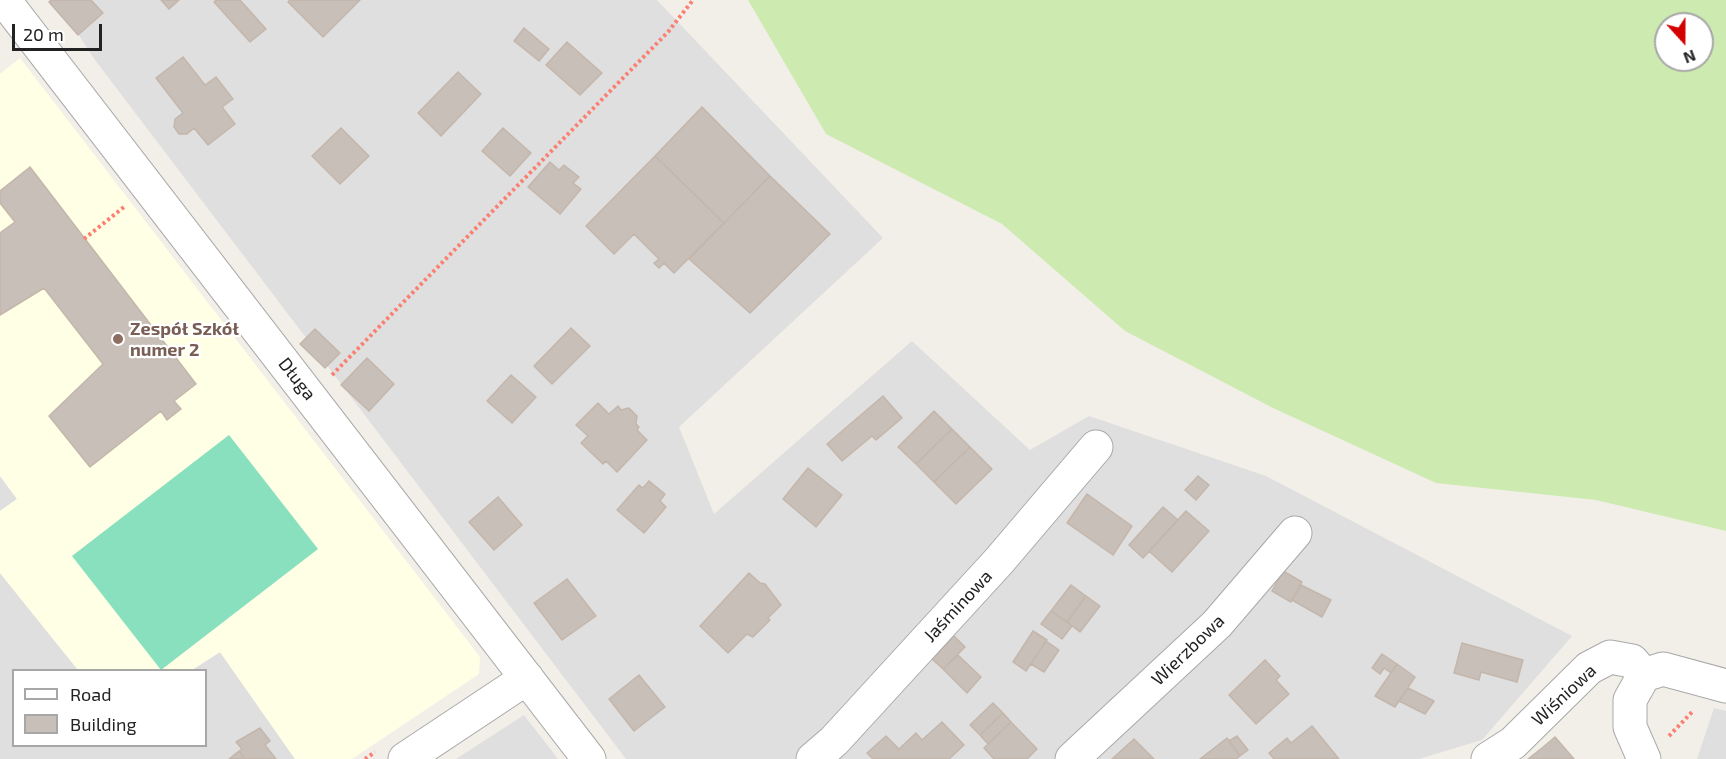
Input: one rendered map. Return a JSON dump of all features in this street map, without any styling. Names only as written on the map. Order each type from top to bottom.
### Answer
[{"type":"street","name":"Długa","points":[[2,0],[589,759]]},
{"type":"street","name":"Jaśminowa","points":[[813,759],[834,741],[999,561],[1096,447]]},
{"type":"street","name":"Wierzbowa","points":[[1072,759],[1217,624],[1295,533]]},
{"type":"street","name":"Wiśniowa","points":[[1488,759],[1513,743],[1596,665],[1610,657],[1632,661],[1644,675]]},
{"type":"street","points":[[1654,750],[1630,727],[1630,700],[1644,675],[1663,669],[1726,686]]},
{"type":"street","points":[[405,759],[527,678]]},
{"type":"path","points":[[310,397],[668,32],[693,0]]},
{"type":"path","points":[[84,239],[131,202]]},
{"type":"path","points":[[1654,750],[1696,707]]},
{"type":"shaded area","points":[[56,0],[657,0],[883,238],[679,427],[714,514],[912,341],[1030,450],[1089,416],[1266,476],[1572,636],[1482,740],[1419,759],[626,759],[95,60]]},
{"type":"shaded area","name":"Zespół Szkół numer 2","points":[[20,58],[480,657],[479,674],[352,759],[295,759],[220,652],[194,669],[77,669],[0,573],[0,511],[17,499],[0,476],[0,74]]},
{"type":"shaded area","points":[[0,476],[17,499],[0,511]]},
{"type":"shaded area","points":[[0,573],[77,669],[12,669],[12,747],[207,747],[207,669],[194,669],[220,652],[295,759],[0,759]]},
{"type":"shaded area","points":[[1714,708],[1726,711],[1726,759],[1697,759]]},
{"type":"shaded area","points":[[524,715],[558,759],[456,759]]},
{"type":"green space","points":[[748,0],[1726,0],[1726,531],[1596,500],[1436,483],[1273,408],[1125,331],[1002,224],[826,134]]},
{"type":"green space","points":[[229,435],[318,549],[162,669],[72,556]]},
{"type":"building","points":[[51,0],[91,0],[103,13],[78,35],[49,2]]},
{"type":"building","points":[[161,0],[179,0],[169,9]]},
{"type":"building","points":[[216,0],[240,0],[266,29],[250,42],[214,2]]},
{"type":"building","points":[[290,0],[360,0],[323,37],[288,2]]},
{"type":"building","points":[[524,28],[549,49],[539,61],[514,41]]},
{"type":"building","points":[[567,42],[602,73],[580,95],[546,65]]},
{"type":"building","points":[[183,57],[205,85],[216,77],[233,99],[222,107],[235,124],[208,145],[194,128],[187,134],[179,134],[174,127],[175,119],[183,113],[156,78]]},
{"type":"building","points":[[458,72],[481,94],[441,136],[418,113]]},
{"type":"building","points":[[702,107],[770,176],[724,223],[655,156]]},
{"type":"building","points":[[341,128],[369,156],[340,184],[312,156]]},
{"type":"building","points":[[503,128],[531,153],[510,176],[482,151]]},
{"type":"building","points":[[655,156],[724,223],[674,273],[664,263],[659,268],[654,263],[659,259],[634,234],[614,254],[586,226]]},
{"type":"building","points":[[550,162],[559,170],[564,165],[579,177],[573,183],[581,189],[560,214],[528,187]]},
{"type":"building","points":[[30,167],[196,384],[174,401],[181,409],[167,420],[161,411],[90,467],[49,416],[103,364],[44,288],[0,315],[0,233],[15,222],[0,203],[0,191]]},
{"type":"building","points":[[770,176],[830,234],[750,313],[689,259]]},
{"type":"building","points":[[571,328],[590,346],[552,384],[534,366]]},
{"type":"building","points":[[315,329],[340,353],[325,368],[300,344]]},
{"type":"building","points":[[367,358],[394,384],[369,411],[341,385]]},
{"type":"building","points":[[511,375],[536,397],[512,423],[487,401]]},
{"type":"building","points":[[883,396],[902,418],[876,440],[872,436],[842,461],[827,444]]},
{"type":"building","points":[[598,403],[609,414],[618,406],[621,410],[629,408],[637,416],[636,424],[639,427],[637,430],[647,440],[617,472],[606,461],[603,464],[581,443],[588,436],[576,425]]},
{"type":"building","points":[[934,411],[952,429],[916,464],[898,447]]},
{"type":"building","points":[[952,429],[970,447],[934,482],[916,464]]},
{"type":"building","points":[[970,447],[992,469],[956,504],[934,482]]},
{"type":"building","points":[[808,468],[842,495],[816,527],[783,499]]},
{"type":"building","points":[[1198,476],[1209,485],[1196,500],[1185,490]]},
{"type":"building","points":[[649,481],[665,494],[660,501],[666,507],[644,533],[617,510],[639,485],[643,488]]},
{"type":"building","points":[[1087,494],[1132,526],[1113,555],[1067,523]]},
{"type":"building","points":[[498,497],[522,525],[494,550],[469,522]]},
{"type":"building","points":[[1163,507],[1178,520],[1143,558],[1129,545]]},
{"type":"building","points":[[1186,511],[1209,531],[1172,572],[1149,551]]},
{"type":"building","points":[[1283,571],[1302,582],[1291,602],[1272,591]]},
{"type":"building","points":[[749,573],[760,583],[765,584],[781,605],[753,637],[747,634],[728,653],[700,626]]},
{"type":"building","points":[[567,579],[596,616],[562,640],[534,603]]},
{"type":"building","points":[[1071,585],[1086,596],[1067,622],[1051,611]]},
{"type":"building","points":[[1301,585],[1331,600],[1322,617],[1292,600]]},
{"type":"building","points":[[1086,596],[1100,606],[1080,632],[1067,622]]},
{"type":"building","points":[[1051,611],[1072,626],[1062,639],[1041,624]]},
{"type":"building","points":[[1033,631],[1047,640],[1026,671],[1013,662]]},
{"type":"building","points":[[954,636],[965,647],[943,669],[932,659]]},
{"type":"building","points":[[1046,641],[1059,650],[1044,672],[1031,664]]},
{"type":"building","points":[[1462,643],[1523,660],[1517,682],[1481,672],[1479,680],[1454,673]]},
{"type":"building","points":[[1382,654],[1397,664],[1391,673],[1384,668],[1380,674],[1372,668]]},
{"type":"building","points":[[958,655],[981,677],[967,693],[943,669]]},
{"type":"building","points":[[1265,660],[1280,676],[1276,680],[1289,694],[1256,724],[1229,695]]},
{"type":"building","points":[[1397,664],[1415,677],[1395,707],[1375,696]]},
{"type":"building","points":[[639,675],[665,707],[634,731],[609,699]]},
{"type":"building","points":[[1408,688],[1434,701],[1425,714],[1399,701]]},
{"type":"building","points":[[993,703],[1003,713],[980,735],[970,725]]},
{"type":"building","points":[[1003,713],[1011,722],[988,744],[980,735]]},
{"type":"building","points":[[942,722],[964,745],[949,759],[873,759],[867,753],[886,736],[899,749],[916,733],[922,740]]},
{"type":"building","points":[[1011,722],[1037,749],[1027,759],[994,759],[984,748]]},
{"type":"building","points":[[1312,726],[1339,759],[1274,759],[1269,753],[1287,738],[1291,743]]},
{"type":"building","points":[[260,728],[270,741],[265,745],[276,759],[245,759],[239,751],[242,749],[236,742]]},
{"type":"building","points":[[1237,736],[1248,750],[1240,756],[1229,741]]},
{"type":"building","points":[[1555,737],[1574,759],[1528,759],[1542,748]]},
{"type":"building","points":[[1227,738],[1240,756],[1236,759],[1200,759]]},
{"type":"building","points":[[1134,739],[1154,759],[1112,759]]},
{"type":"building","points":[[239,751],[245,759],[229,759]]},
{"type":"place","name":"Zespół Szkół numer 2","points":[[118,339]]}]
